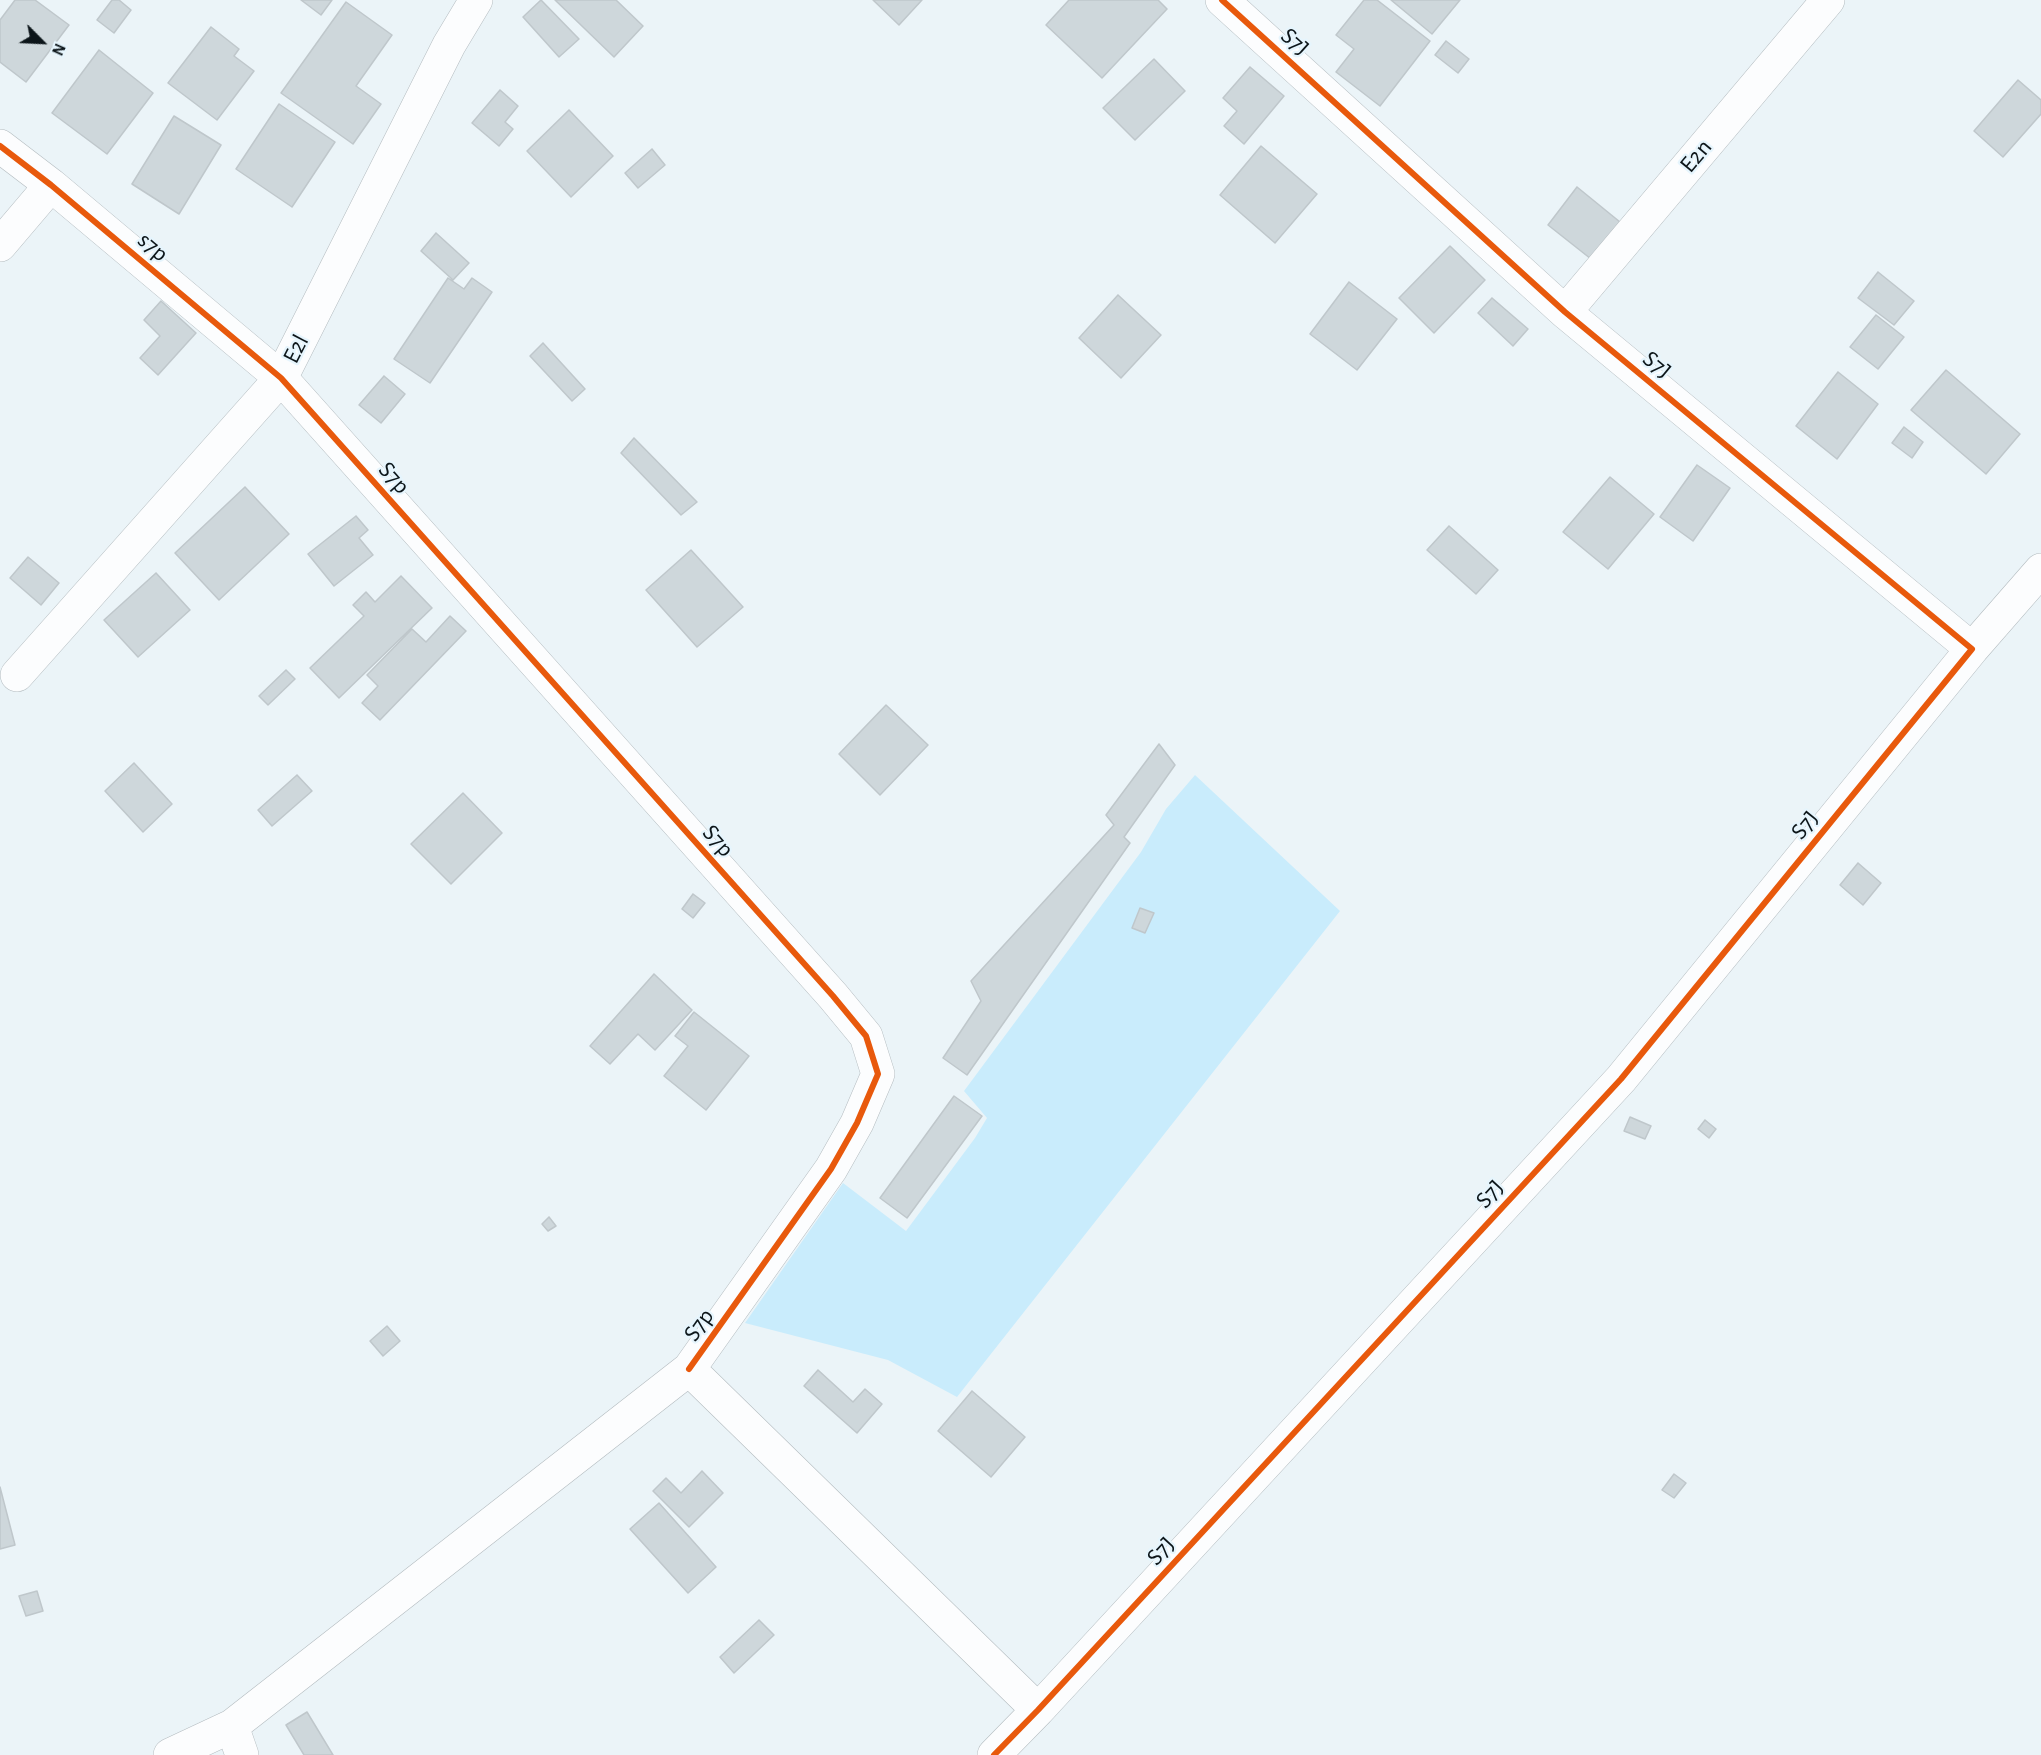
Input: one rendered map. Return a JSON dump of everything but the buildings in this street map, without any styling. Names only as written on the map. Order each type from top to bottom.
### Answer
[{"type":"street","name":"E2l","points":[[17,675],[281,378],[449,45],[476,0]]},
{"type":"street","name":"S7J","points":[[994,1755],[1621,1079],[1972,649],[1565,312],[1222,0]]},
{"type":"street","name":"E2n","points":[[1565,312],[1828,0]]},
{"type":"street","name":"s7p","points":[[0,146],[51,185],[281,378]]},
{"type":"street","points":[[0,245],[51,185]]},
{"type":"street","name":"S7p","points":[[170,1755],[237,1740],[689,1369],[831,1169],[857,1123],[878,1074],[866,1036],[833,996],[281,378]]},
{"type":"street","points":[[1972,649],[2041,570]]},
{"type":"street","points":[[689,1369],[1038,1710]]},
{"type":"shaded area","points":[[1195,775],[1340,911],[957,1397],[888,1360],[745,1323],[843,1183],[906,1231],[975,1138],[987,1118],[964,1091],[1141,852],[1166,809]]},
{"type":"cycle path","points":[[994,1755],[1621,1079],[1972,649],[1565,312],[1222,0]]},
{"type":"cycle path","points":[[0,146],[51,185],[281,378],[833,996],[866,1036],[878,1074],[857,1123],[831,1169],[689,1369]]}]
